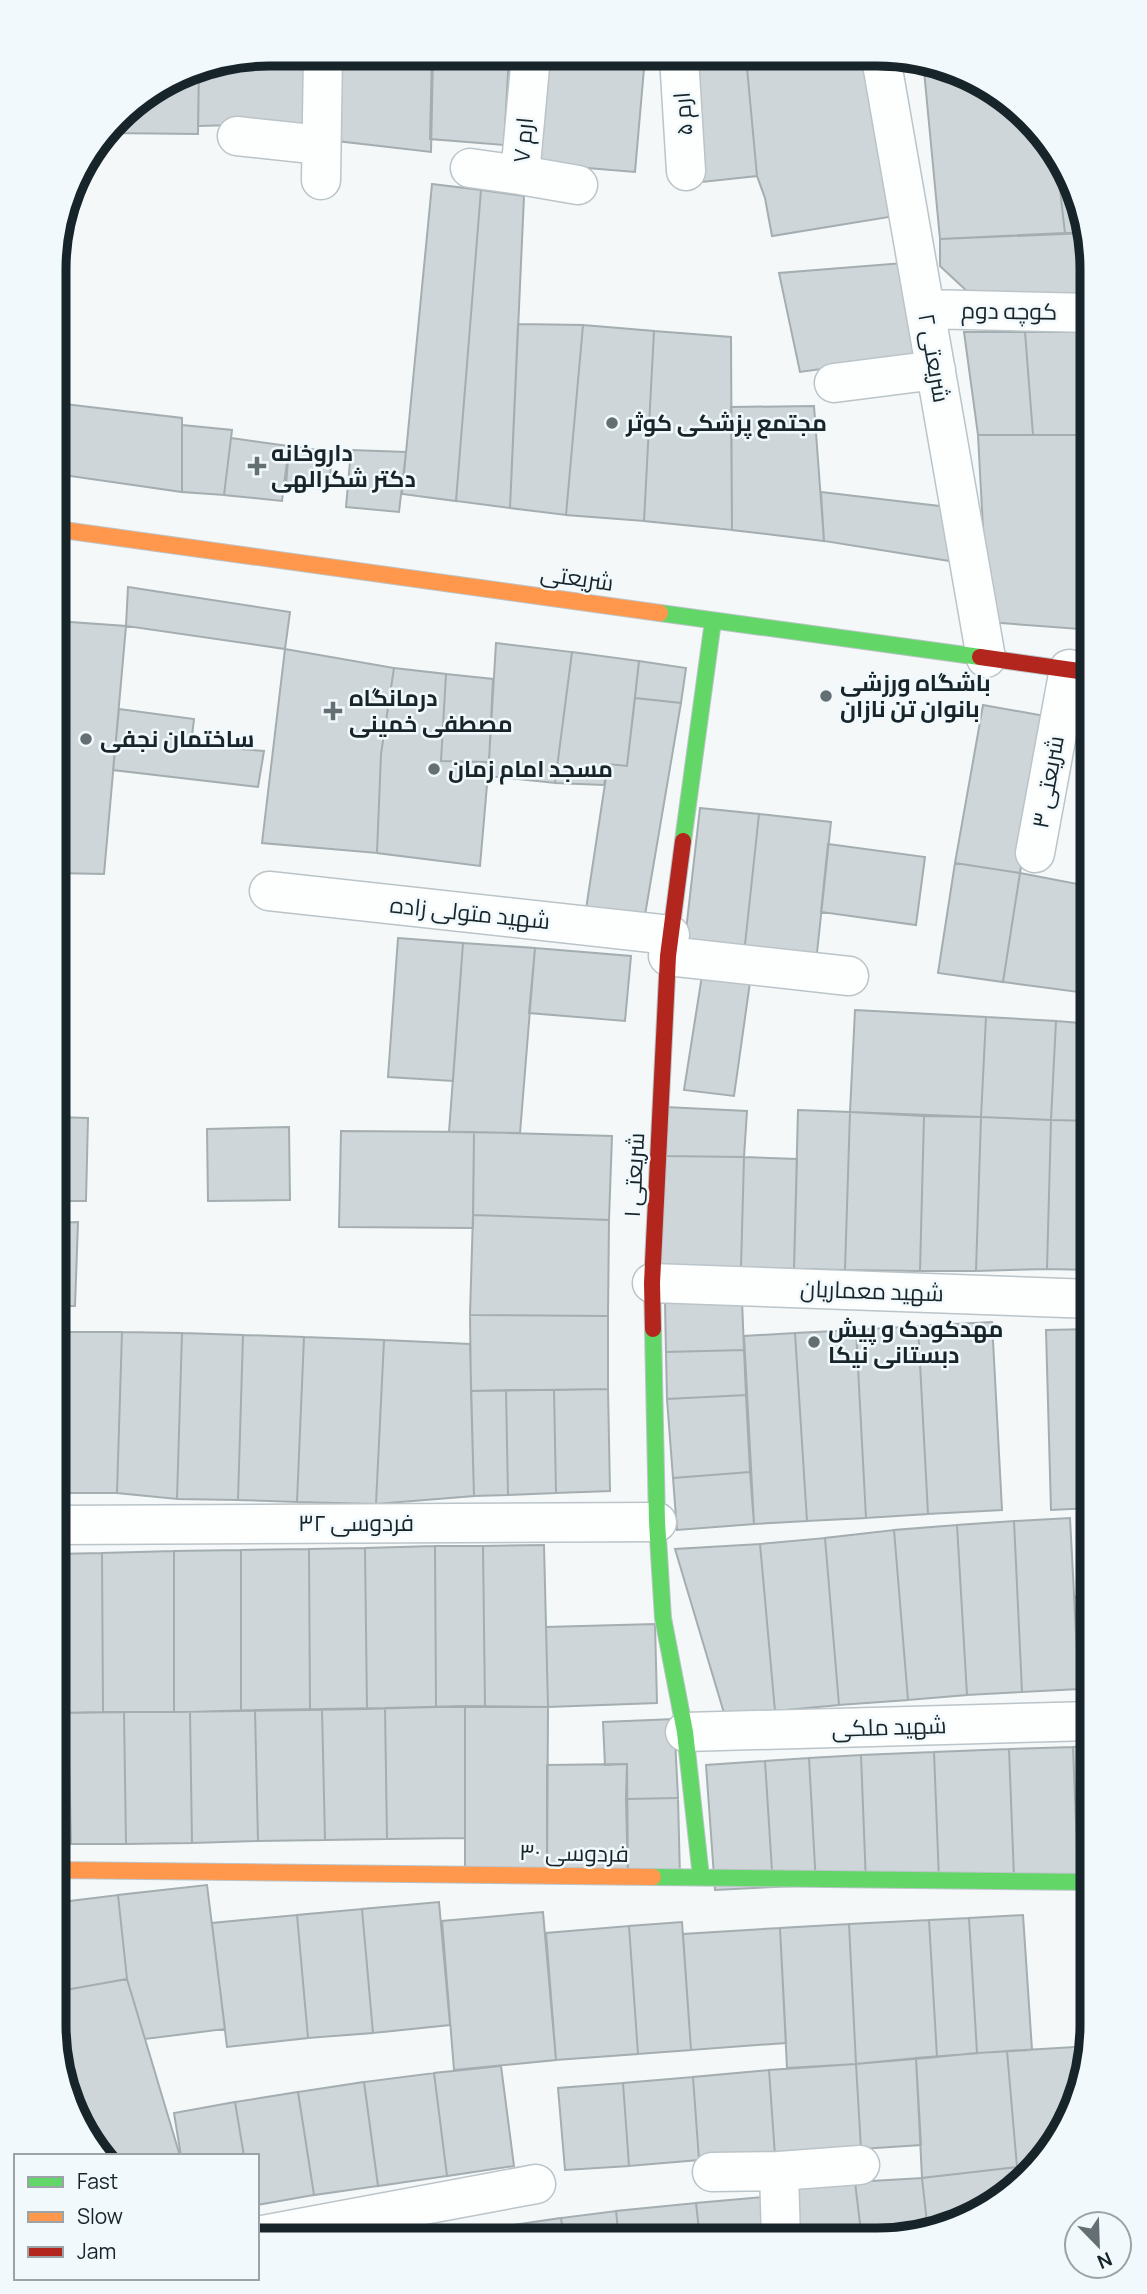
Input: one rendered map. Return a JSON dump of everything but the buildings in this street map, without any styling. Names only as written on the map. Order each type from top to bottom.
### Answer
[{"type":"street","name":"ارم ۵","points":[[680,66],[686,171]]},
{"type":"street","name":"شریعتی ۲","points":[[882,66],[986,658]]},
{"type":"street","points":[[237,136],[321,162],[323,67]]},
{"type":"street","name":"ارم ۷","points":[[470,168],[520,174],[530,67]]},
{"type":"street","points":[[520,174],[578,185]]},
{"type":"street","name":"کوچه دوم","points":[[925,309],[1080,313]]},
{"type":"street","points":[[834,383],[936,370]]},
{"type":"street","name":"شریعتی","points":[[67,531],[1080,671]]},
{"type":"street","name":"شریعتی ۱","points":[[701,1877],[685,1732],[663,1618],[657,1521],[652,1283],[669,945],[713,621]]},
{"type":"street","name":"شریعتی ۳","points":[[1035,853],[1080,675]]},
{"type":"street","name":"شهید متولی زاده","points":[[269,891],[669,945],[849,976]]},
{"type":"street","name":"شهید معماریان","points":[[652,1283],[1080,1299]]},
{"type":"street","name":"فردوسی ۳۲","points":[[66,1525],[657,1521]]},
{"type":"street","name":"شهید ملکی","points":[[685,1732],[1080,1721]]},
{"type":"street","name":"فردوسی ۳۰","points":[[66,1870],[1080,1882]]},
{"type":"street","points":[[712,2172],[779,2171],[860,2165]]},
{"type":"street","points":[[779,2171],[781,2228]]},
{"type":"street","points":[[300,2228],[536,2184]]},
{"type":"traffic: fast","points":[[660,613],[980,657]]},
{"type":"traffic: fast","points":[[683,841],[713,621]]},
{"type":"traffic: fast","points":[[653,1329],[657,1522],[663,1618],[685,1732],[701,1877]]},
{"type":"traffic: fast","points":[[653,1877],[1080,1882]]},
{"type":"traffic: slow","points":[[67,531],[660,613]]},
{"type":"traffic: slow","points":[[66,1870],[653,1877]]},
{"type":"traffic: jam","points":[[980,657],[1080,671]]},
{"type":"traffic: jam","points":[[653,1329],[652,1283],[668,956],[683,841]]},
{"type":"place","name":"مجتمع پزشکی کوثر","points":[[612,423]]},
{"type":"place","name":"داروخانه دکتر شکرالهی","points":[[257,466]]},
{"type":"place","name":"باشگاه ورزشی بانوان تن نازان","points":[[826,696]]},
{"type":"place","name":"درمانگاه مصطفی خمینی","points":[[333,711]]},
{"type":"place","name":"ساختمان نجفی","points":[[86,739]]},
{"type":"place","name":"مسجد امام زمان","points":[[434,769]]},
{"type":"place","name":"مهدکودک و پیش دبستانی نیکا","points":[[814,1342]]}]
